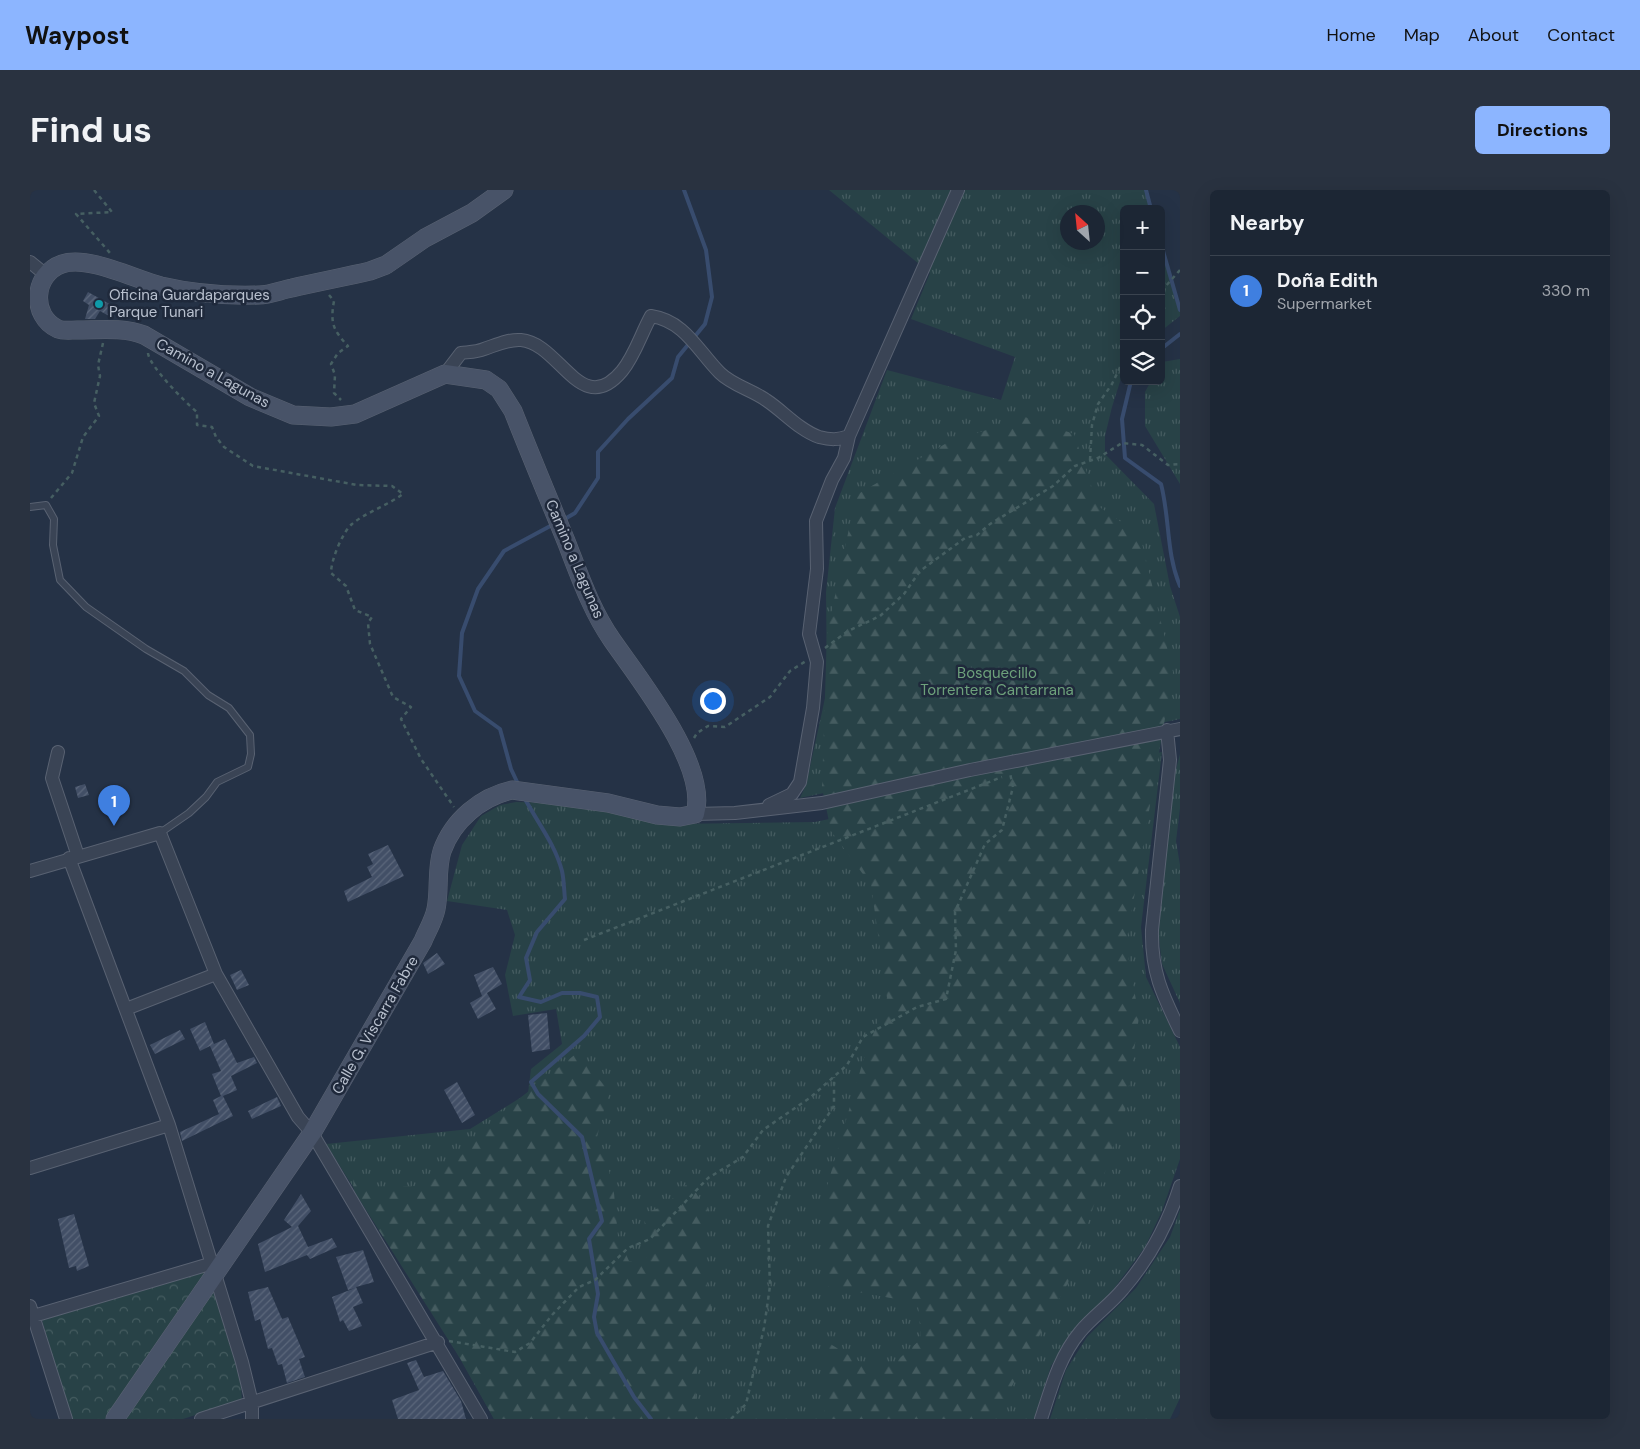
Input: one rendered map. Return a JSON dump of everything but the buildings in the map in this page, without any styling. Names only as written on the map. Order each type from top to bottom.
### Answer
[{"type":"street","points":[[30,262],[46,275],[62,264],[90,263],[160,286],[187,291],[260,295],[370,271],[386,265],[424,238],[472,214],[504,190]]},
{"type":"street","points":[[735,813],[771,805],[792,794],[800,782],[813,708],[818,662],[809,634],[817,569],[816,521],[832,480],[844,458],[849,436],[958,190]]},
{"type":"street","name":"Camino a Lagunas","points":[[46,275],[37,296],[42,315],[49,324],[60,330],[131,330],[149,338],[250,398],[293,415],[331,417],[355,414],[445,374],[486,380],[499,389],[513,410],[591,603],[611,639],[651,692],[685,754],[699,801],[695,814]]},
{"type":"street","points":[[445,374],[461,353],[482,350],[504,342],[521,340],[540,345],[577,380],[588,387],[602,387],[622,371],[651,316],[664,318],[698,344],[720,373],[766,400],[802,427],[818,436],[835,440],[849,436]]},
{"type":"street","points":[[695,814],[735,813],[822,803],[1009,768],[1174,730],[1152,930],[1151,956],[1158,982],[1180,1031]]},
{"type":"street","points":[[58,752],[52,778],[74,857],[126,1009],[170,1125],[215,1268],[252,1403],[252,1419]]},
{"type":"street","name":"Calle G. Viscarra Fabre","points":[[115,1419],[215,1268],[312,1133],[423,942],[436,910],[442,852],[461,819],[477,805],[498,793],[512,790],[530,791],[569,799],[608,802],[656,815],[680,816],[695,814]]},
{"type":"street","points":[[31,868],[160,833],[216,974],[298,1117],[312,1133],[438,1342],[481,1419]]},
{"type":"street","points":[[126,1009],[216,974]]},
{"type":"street","points":[[30,1168],[170,1125]]},
{"type":"street","points":[[1041,1419],[1057,1368],[1079,1332],[1123,1289],[1154,1247],[1172,1211],[1180,1186]]},
{"type":"street","points":[[66,1419],[31,1313],[215,1268]]},
{"type":"street","points":[[201,1419],[438,1342]]},
{"type":"lane","points":[[30,506],[46,505],[54,519],[54,545],[60,580],[86,607],[146,649],[184,671],[208,695],[229,708],[250,735],[251,754],[248,767],[217,782],[206,797],[189,813],[160,833]]},
{"type":"path","points":[[94,190],[112,212],[76,214],[111,255]]},
{"type":"path","points":[[1163,295],[1165,287],[1180,270]]},
{"type":"path","points":[[326,280],[327,293],[334,301],[332,314],[334,331],[348,346],[338,353],[331,364],[335,375],[334,393],[355,414]]},
{"type":"path","points":[[46,505],[72,473],[83,437],[99,416],[94,403],[100,376],[98,364],[105,330]]},
{"type":"path","points":[[149,338],[148,356],[154,367],[171,384],[183,401],[197,412],[197,425],[212,427],[216,437],[224,447],[252,466],[357,485],[392,486],[403,494],[352,524],[335,552],[331,562],[331,573],[346,586],[355,610],[372,618],[368,623],[370,644],[392,698],[411,707],[401,719],[421,759],[461,819]]},
{"type":"path","points":[[1090,460],[1092,425],[1098,404],[1112,384],[1120,367]]},
{"type":"path","points":[[685,754],[696,733],[708,726],[725,727],[770,697],[790,671],[848,631],[880,616],[904,594],[920,571],[966,538],[977,535],[990,524],[1053,486],[1075,466],[1122,443],[1142,444],[1168,465],[1180,464]]},
{"type":"path","points":[[438,1342],[450,1341],[515,1352],[530,1343],[552,1315],[579,1287],[595,1280],[628,1248],[650,1239],[708,1178],[743,1157],[763,1130],[811,1097],[834,1077],[847,1065],[862,1037],[917,1007],[946,999],[956,950],[955,912],[985,844],[1002,830],[1013,787],[1009,768]]},
{"type":"path","points":[[584,940],[1009,768],[1019,770]]},
{"type":"path","points":[[731,1419],[746,1404],[764,1328],[770,1286],[768,1226],[786,1177],[834,1106],[834,1077]]},
{"type":"green space","points":[[829,190],[1146,190],[1150,205],[1120,205],[1120,382],[1105,436],[1105,454],[1154,504],[1170,586],[1180,617],[1180,719],[800,798],[806,785],[827,689],[826,592],[835,508],[887,370],[1001,400],[1015,357],[911,319],[930,273]]},
{"type":"green space","points":[[1165,258],[1180,310],[1180,316],[1165,328]]},
{"type":"green space","points":[[1180,359],[1180,484],[1145,426],[1145,392],[1149,385],[1165,385],[1165,362]]},
{"type":"green space","name":"Bosquecillo Torrentera Cantarrana","points":[[1025,417],[1074,434],[1098,506],[1140,535],[1173,672],[1126,944],[1139,1017],[1125,1112],[1068,1283],[994,1419],[824,1419],[827,1342],[865,1365],[892,1365],[921,1339],[918,1303],[825,1286],[826,1190],[863,1061],[887,998],[871,885],[831,831],[822,788],[827,634],[856,495],[945,444]]},
{"type":"green space","points":[[1162,752],[1141,927],[1146,977],[1180,1047],[1180,1159],[1162,1211],[1145,1247],[1113,1290],[1074,1331],[1051,1366],[1034,1419],[494,1419],[450,1341],[326,1144],[470,1129],[528,1093],[531,1069],[562,1044],[556,1009],[513,1016],[505,975],[515,935],[507,910],[447,901],[462,845],[481,816],[500,805],[516,802],[601,804],[674,824],[815,822],[1053,772]]},
{"type":"green space","points":[[1180,754],[1180,808],[1176,841],[1180,865],[1180,1003],[1162,964],[1158,930],[1174,777]]},
{"type":"green space","points":[[577,1053],[609,1091],[597,1137],[613,1182],[618,1237],[629,1261],[647,1263],[644,1213],[665,1206],[688,1183],[708,1209],[701,1254],[712,1309],[694,1381],[698,1419],[494,1419],[463,1363],[354,1191],[353,1177],[368,1188],[418,1186],[462,1155],[506,1109]]},
{"type":"green space","points":[[1180,1210],[1180,1398],[1170,1419],[1050,1419],[1066,1370],[1087,1337],[1136,1288],[1170,1237]]},
{"type":"green space","points":[[208,1271],[105,1419],[70,1419],[42,1320]]},
{"type":"green space","points":[[216,1287],[239,1359],[242,1400],[183,1419],[123,1419]]},
{"type":"waterway","points":[[563,520],[575,513],[598,478],[598,452],[628,419],[672,378],[678,357],[705,324],[712,297],[706,250],[684,190]]},
{"type":"waterway","points":[[1146,190],[1150,205]]},
{"type":"waterway","points":[[1163,250],[1180,310]]},
{"type":"waterway","points":[[1165,346],[1180,334]]},
{"type":"waterway","points":[[1130,385],[1122,419],[1125,458],[1161,484],[1172,561],[1180,586]]},
{"type":"waterway","points":[[519,786],[511,769],[500,729],[475,711],[459,676],[462,633],[478,589],[504,551],[554,524]]},
{"type":"waterway","points":[[524,797],[559,861],[563,874],[565,899],[537,932],[526,958],[530,980],[519,997],[541,1002],[562,993],[580,993],[597,997],[600,1017],[584,1036],[531,1082],[538,1094],[582,1137],[602,1221],[589,1239],[598,1294],[594,1317],[597,1333],[634,1397],[651,1419]]},
{"type":"place","name":"Oficina Guardaparques Parque Tunari","points":[[99,304]]},
{"type":"place","name":"Doña Edith","points":[[114,826]]}]
